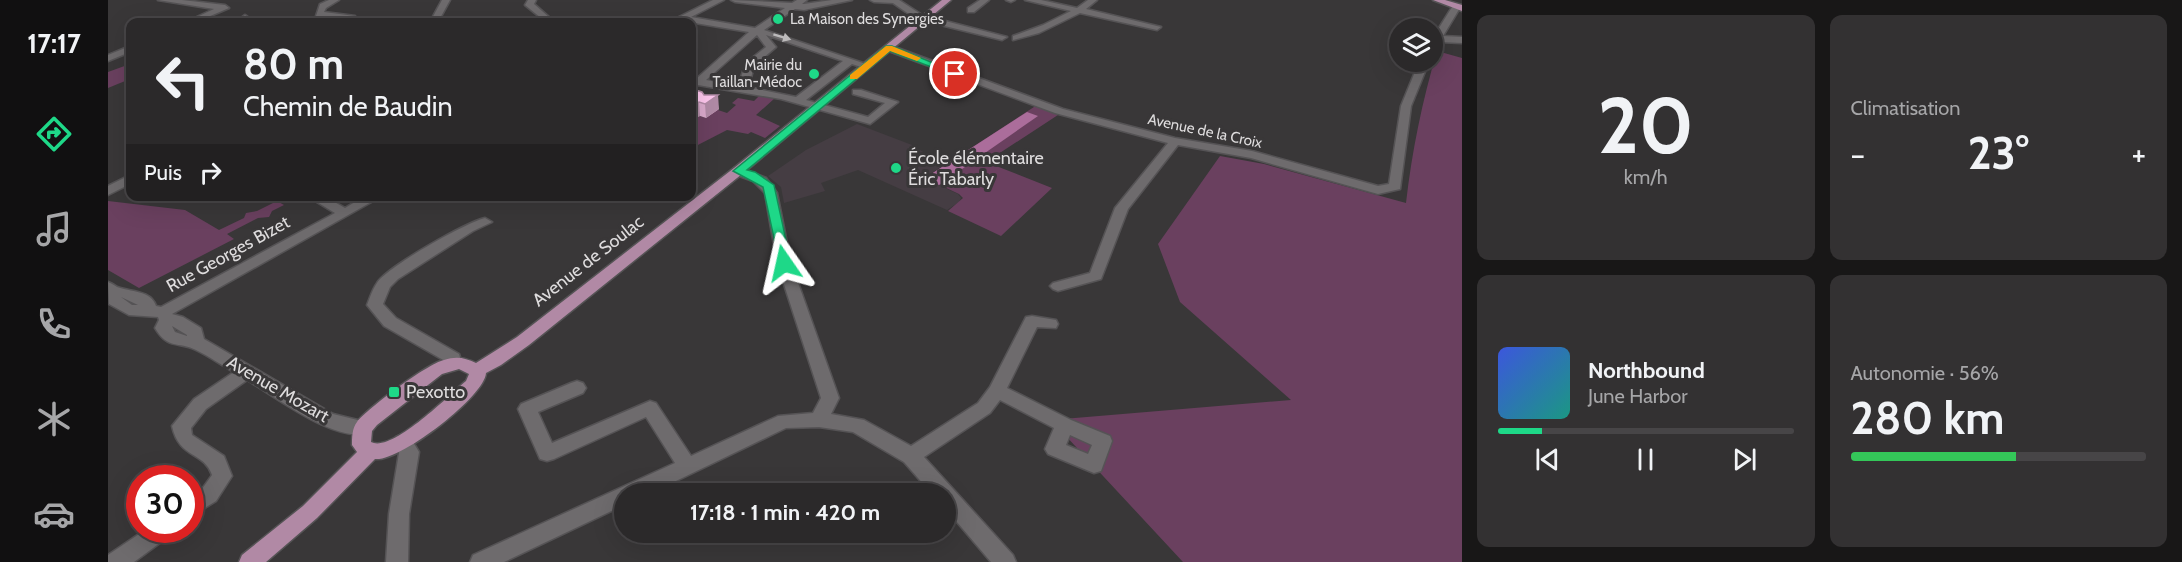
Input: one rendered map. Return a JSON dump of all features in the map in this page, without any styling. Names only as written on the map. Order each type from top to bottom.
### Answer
[{"type":"main road","name":"Avenue de Soulac","points":[[476,370],[495,361],[523,341],[738,171],[947,0]]},
{"type":"main road","points":[[1437,0],[1460,7]]},
{"type":"main road","points":[[454,364],[468,365],[476,370],[478,375],[473,385],[403,442],[381,452],[371,451],[362,445],[363,428],[436,370],[454,364]]},
{"type":"main road","points":[[250,562],[310,512],[371,451]]},
{"type":"street","points":[[162,0],[225,8],[200,18]]},
{"type":"street","points":[[334,0],[323,6],[319,14],[352,18]]},
{"type":"street","points":[[436,18],[446,0]]},
{"type":"street","points":[[532,0],[529,5],[546,18]]},
{"type":"street","points":[[683,18],[720,0]]},
{"type":"street","points":[[735,0],[811,7],[848,0]]},
{"type":"street","points":[[696,80],[760,28],[803,0]]},
{"type":"street","points":[[874,0],[894,1],[924,19],[971,27],[1002,37],[1016,38],[1034,33],[1078,11],[1093,0]]},
{"type":"street","points":[[971,10],[985,0]]},
{"type":"street","points":[[1029,0],[1157,27]]},
{"type":"street","points":[[1443,33],[1460,7]]},
{"type":"street","points":[[696,20],[785,38],[867,66]]},
{"type":"street","points":[[718,96],[746,78],[749,65],[771,47],[758,31]]},
{"type":"street","points":[[1443,39],[1462,40]]},
{"type":"street","name":"Avenue de la Croix","points":[[889,48],[1031,102],[1175,141],[1252,155],[1378,190],[1395,186],[1406,106],[1421,72]]},
{"type":"street","points":[[108,58],[126,50]]},
{"type":"street","points":[[799,100],[850,61]]},
{"type":"street","points":[[696,82],[799,100],[870,122],[893,102],[857,92]]},
{"type":"street","points":[[1058,286],[1096,276],[1122,208],[1175,141]]},
{"type":"street","points":[[738,171],[762,180],[768,185],[771,193],[784,263],[830,398],[819,420]]},
{"type":"street","points":[[108,191],[126,181]]},
{"type":"street","points":[[322,201],[345,213]]},
{"type":"street","name":"Rue Georges Bizet","points":[[159,314],[367,201]]},
{"type":"street","points":[[454,364],[453,358],[390,322],[375,305],[383,285],[393,276],[468,228],[485,222]]},
{"type":"street","points":[[110,289],[114,300],[129,310],[159,314]]},
{"type":"street","name":"Avenue Mozart","points":[[159,314],[166,333],[180,342],[196,342],[327,419],[345,426],[363,428]]},
{"type":"street","points":[[911,456],[984,408],[997,391],[1032,321],[1050,324]]},
{"type":"street","points":[[204,498],[222,476],[217,462],[184,439],[181,426],[200,404],[248,371]]},
{"type":"street","points":[[577,388],[527,409],[547,453],[650,408],[687,466]]},
{"type":"street","points":[[997,391],[1064,424]]},
{"type":"street","points":[[650,483],[784,421],[819,420],[857,425],[911,456],[935,483]]},
{"type":"street","points":[[397,562],[399,514],[410,452],[403,442]]},
{"type":"street","points":[[480,562],[614,500]]},
{"type":"street","points":[[956,506],[1005,562]]},
{"type":"street","points":[[116,562],[143,543]]},
{"type":"shaded area","points":[[1443,53],[1462,58],[1462,562],[1183,562],[1051,420],[1291,400],[1180,302],[1158,244],[1220,156],[1264,164],[1406,203],[1411,164],[1431,72],[1443,72]]},
{"type":"shaded area","points":[[126,65],[126,81],[108,88],[108,72]]},
{"type":"shaded area","points":[[760,95],[775,98],[756,115],[780,126],[765,138],[751,132],[748,134],[727,130],[696,146],[696,118],[700,116],[706,118],[715,109],[727,113],[736,105],[732,103],[738,98],[754,101]]},
{"type":"shaded area","points":[[1037,105],[1061,113],[986,162],[1052,188],[1001,236],[948,211],[963,198],[925,178]]},
{"type":"shaded area","points":[[1027,112],[1038,116],[939,185],[925,178]]},
{"type":"shaded area","name":"École élémentaire Éric Tabarly","points":[[857,124],[912,145],[944,165],[924,178],[958,194],[961,198],[959,202],[947,210],[858,170],[821,183],[825,191],[784,203],[781,187],[768,176],[806,150]]},
{"type":"shaded area","points":[[108,201],[185,210],[219,230],[244,218],[246,213],[257,211],[277,201],[284,205],[272,211],[269,217],[258,218],[227,234],[234,239],[139,288],[108,270]]},
{"type":"building","points":[[696,90],[704,95],[718,95],[705,104],[696,103]]},
{"type":"slow traffic","points":[[853,77],[889,48],[917,58]]},
{"type":"place","name":"La Maison des Synergies","points":[[778,19]]},
{"type":"place","name":"Mairie du Taillan-Médoc","points":[[814,74]]},
{"type":"place","name":"École élémentaire Éric Tabarly","points":[[896,168]]},
{"type":"place","name":"Pexotto","points":[[394,392]]},
{"type":"route","points":[[784,263],[768,185],[751,174],[738,171],[889,48],[899,50],[955,74]]}]
